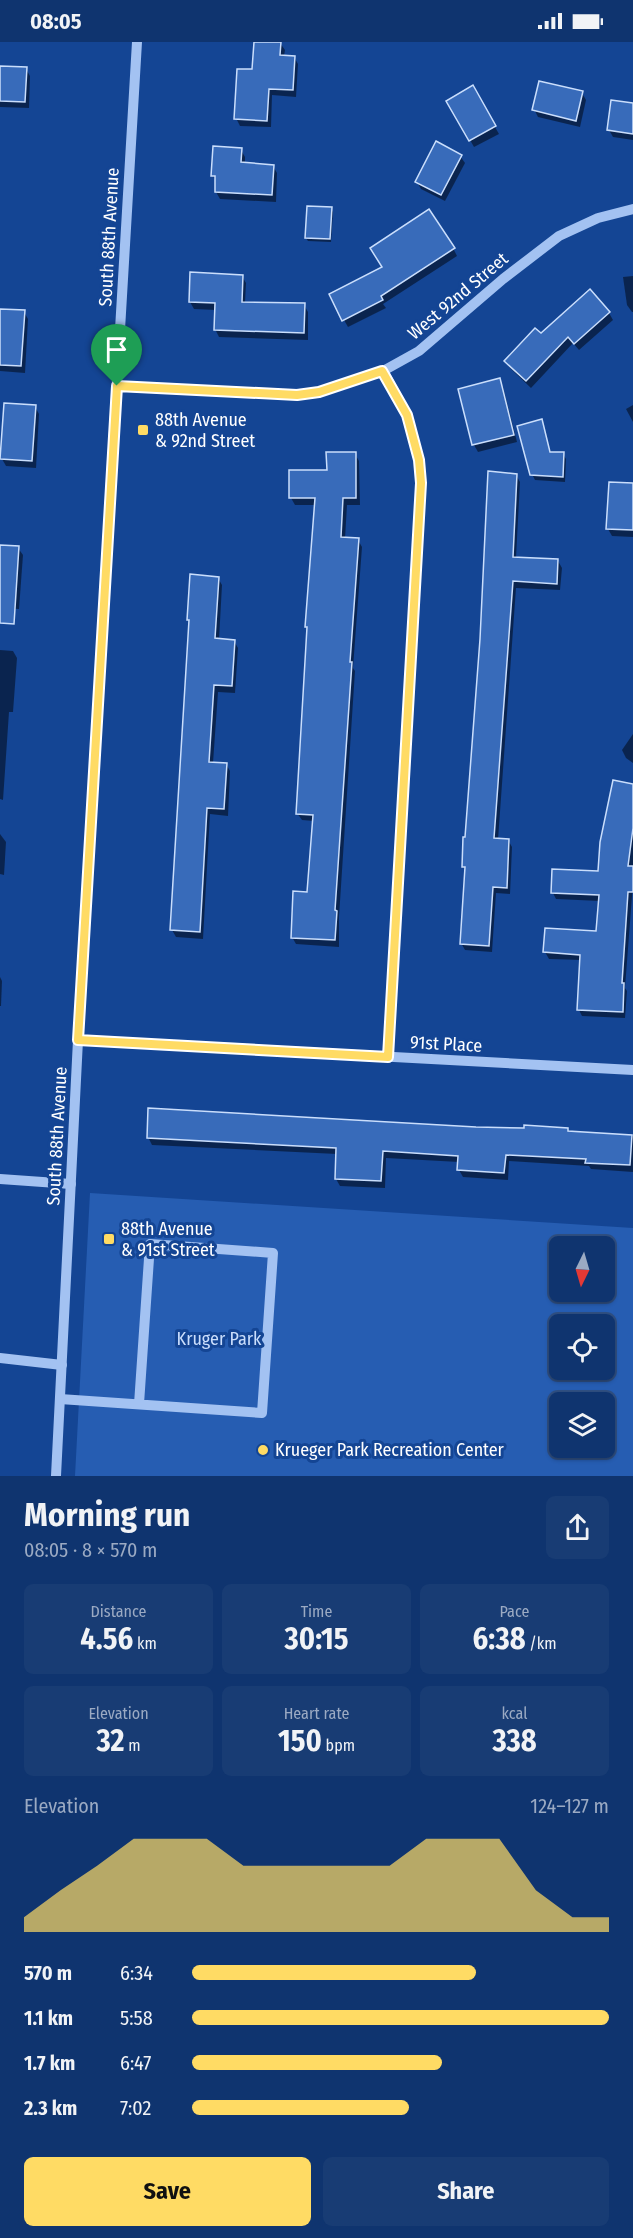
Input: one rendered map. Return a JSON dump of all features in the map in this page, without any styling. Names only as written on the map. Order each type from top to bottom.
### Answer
[{"type":"street","name":"South 88th Avenue","points":[[56,1476],[78,1040],[137,42]]},
{"type":"street","name":"West 92nd Street","points":[[117,386],[297,395],[319,392],[382,371],[419,351],[502,279],[559,236],[598,218],[633,209]]},
{"type":"street","points":[[382,371],[407,415],[419,460],[421,483],[388,1057]]},
{"type":"street","name":"91st Place","points":[[78,1040],[633,1070]]},
{"type":"street","points":[[0,1179],[71,1184]]},
{"type":"street","points":[[60,1399],[262,1413],[273,1252],[150,1244],[139,1404]]},
{"type":"street","points":[[0,1358],[62,1365]]},
{"type":"green space","name":"Kruger Park","points":[[90,1193],[633,1228],[633,1476],[75,1476]]},
{"type":"building","points":[[254,42],[281,42],[280,55],[295,56],[293,90],[269,89],[267,121],[234,119],[237,69],[252,69]]},
{"type":"building","points":[[0,66],[27,67],[25,102],[0,101]]},
{"type":"building","points":[[539,81],[583,91],[576,121],[532,110]]},
{"type":"building","points":[[473,85],[496,126],[469,141],[446,101]]},
{"type":"building","points":[[611,100],[633,103],[633,134],[607,130]]},
{"type":"building","points":[[436,141],[462,155],[441,195],[415,182]]},
{"type":"building","points":[[213,146],[242,148],[241,162],[274,165],[272,195],[215,192],[215,176],[211,176]]},
{"type":"building","points":[[307,206],[332,207],[330,239],[305,238]]},
{"type":"building","points":[[429,209],[455,248],[381,296],[383,300],[342,321],[329,294],[382,267],[370,248]]},
{"type":"building","points":[[190,272],[243,275],[242,302],[305,303],[304,333],[214,330],[215,303],[189,302]]},
{"type":"building","points":[[590,289],[610,312],[574,344],[568,337],[526,381],[504,361],[535,328],[541,333]]},
{"type":"building","points":[[0,309],[25,310],[21,366],[0,365]]},
{"type":"building","points":[[500,378],[514,435],[472,445],[458,389]]},
{"type":"building","points":[[4,403],[36,405],[32,461],[0,459]]},
{"type":"building","points":[[542,419],[550,452],[564,452],[563,477],[530,475],[517,426]]},
{"type":"building","points":[[326,452],[356,452],[356,498],[343,498],[341,537],[359,538],[335,940],[291,938],[293,891],[307,892],[313,815],[296,814],[307,627],[305,627],[315,498],[289,498],[289,470],[327,470]]},
{"type":"building","points":[[488,471],[517,474],[513,557],[558,559],[557,584],[513,581],[494,838],[509,839],[507,888],[493,887],[489,946],[460,944],[465,867],[462,867],[463,837],[465,837],[480,639]]},
{"type":"building","points":[[609,482],[633,483],[633,530],[606,529]]},
{"type":"building","points":[[0,545],[19,546],[14,624],[0,623]]},
{"type":"building","points":[[190,574],[219,577],[215,638],[235,640],[232,686],[214,685],[209,762],[227,763],[224,809],[207,808],[200,932],[170,930]]},
{"type":"building","points":[[613,780],[633,784],[633,828],[628,866],[633,866],[633,892],[628,892],[622,983],[624,983],[623,1012],[577,1010],[580,955],[543,952],[545,928],[596,931],[599,895],[551,893],[552,869],[598,871],[600,842]]},
{"type":"building","points":[[148,1108],[476,1127],[524,1128],[524,1125],[568,1128],[568,1131],[632,1135],[630,1165],[585,1163],[586,1159],[506,1155],[504,1173],[457,1170],[458,1156],[383,1151],[381,1181],[335,1179],[336,1148],[147,1138]]},
{"type":"place","name":"88th Avenue & 92nd Street","points":[[143,430]]},
{"type":"place","name":"88th Avenue & 91st Street","points":[[109,1239]]},
{"type":"place","name":"Krueger Park Recreation Center","points":[[263,1450]]},
{"type":"route","points":[[382,371],[407,415],[419,460],[421,483],[388,1057],[78,1040],[117,386],[297,395],[319,392],[382,371]]}]
